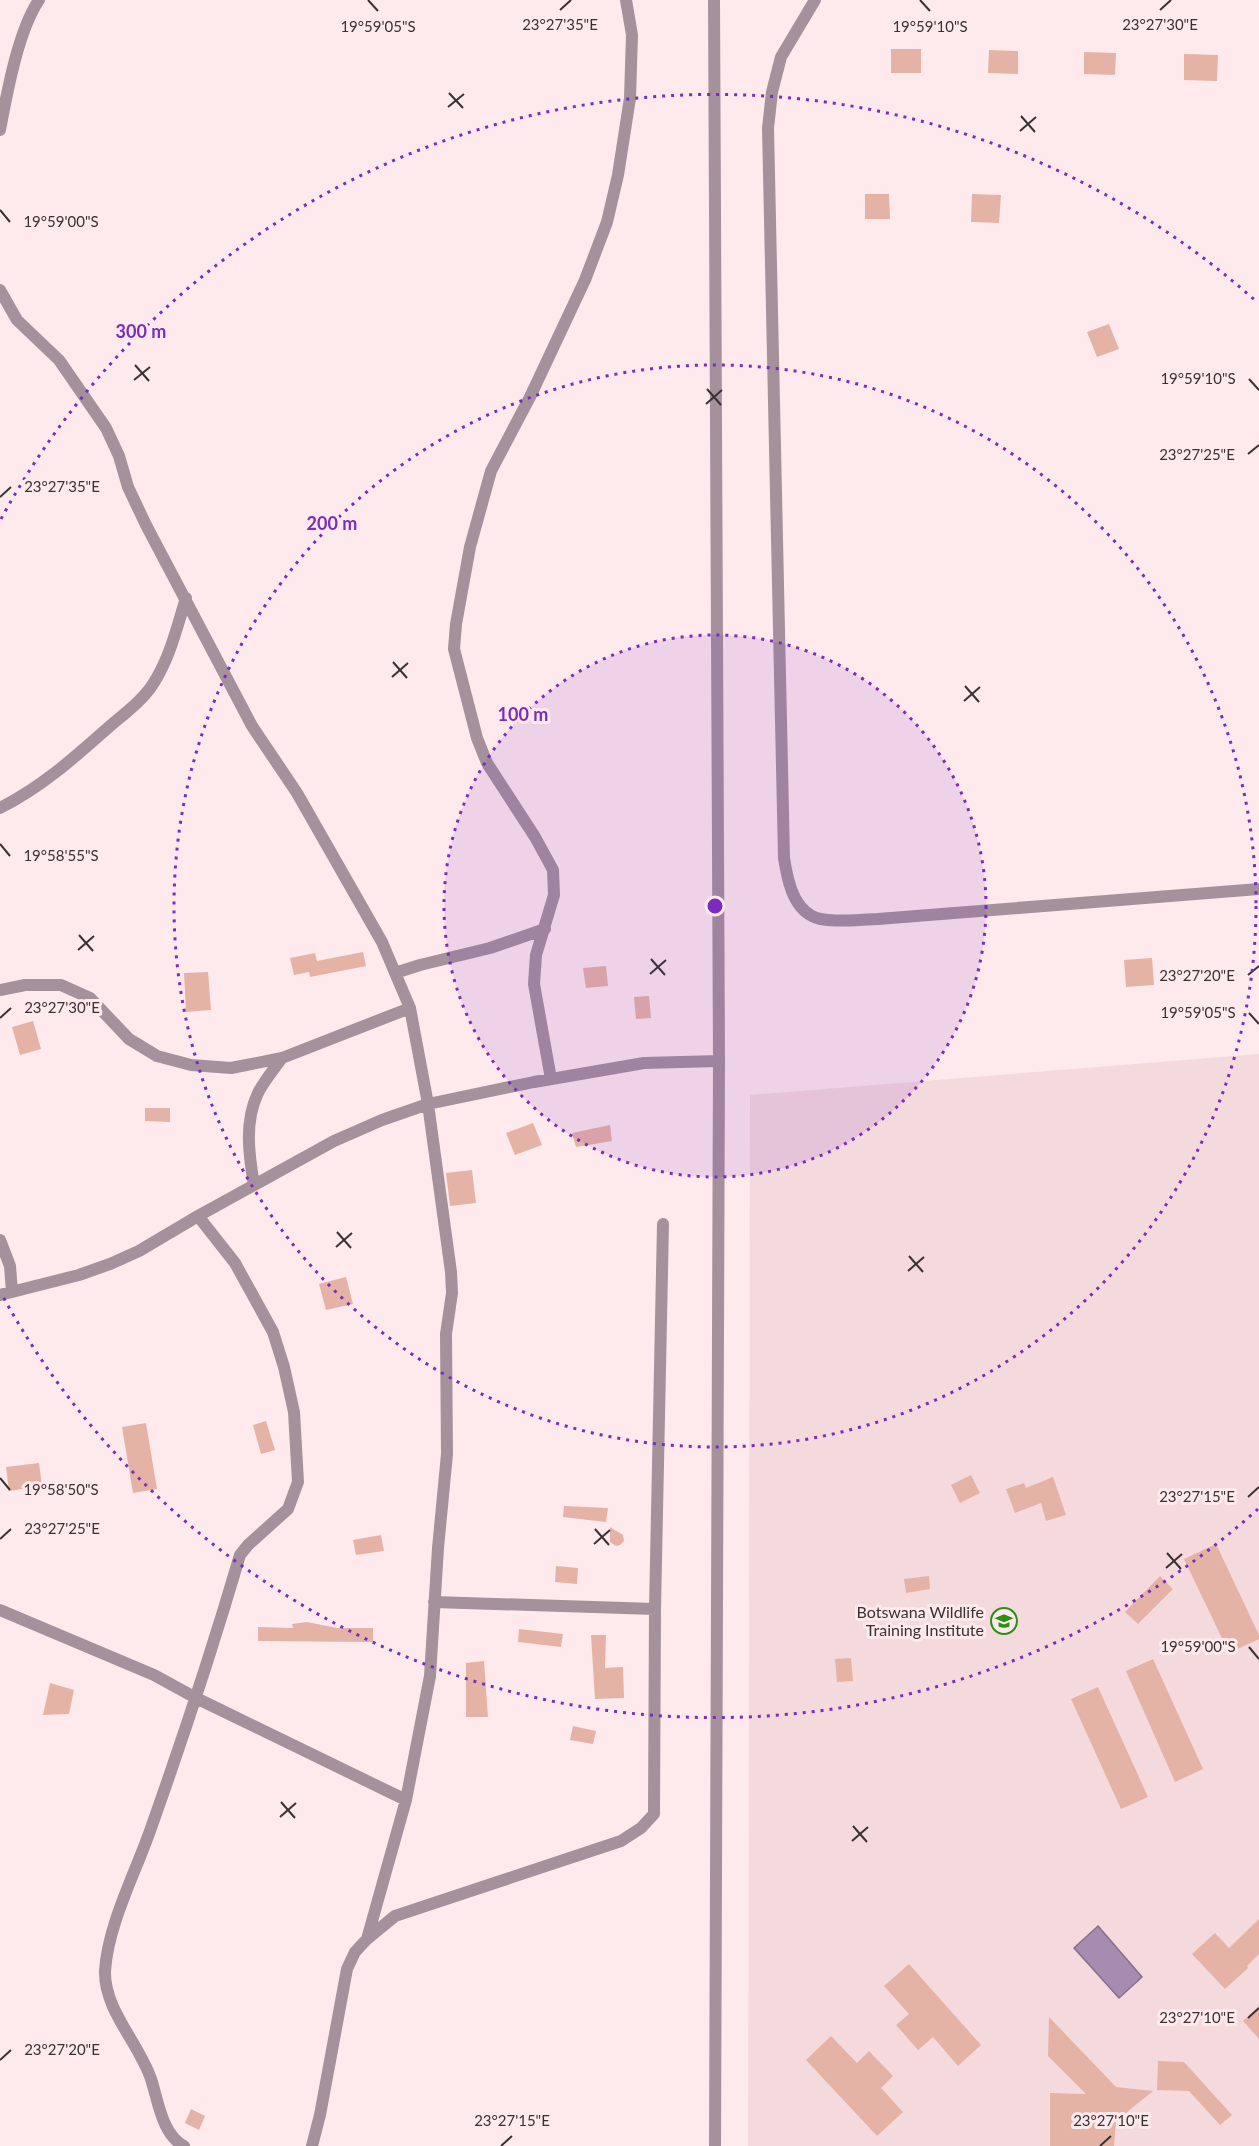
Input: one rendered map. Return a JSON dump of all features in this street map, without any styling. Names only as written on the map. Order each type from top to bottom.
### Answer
[{"type":"street","points":[[0,130],[6,95],[29,15],[39,0]]},
{"type":"street","points":[[551,1079],[534,984],[536,955],[554,895],[554,870],[487,763],[477,738],[454,649],[456,624],[470,548],[491,471],[530,397],[580,291],[608,222],[630,98],[632,35],[626,0]]},
{"type":"street","points":[[714,0],[719,1061],[715,2146]]},
{"type":"street","points":[[814,0],[781,57],[772,92],[768,128],[784,858],[788,883],[796,900],[811,916],[825,919],[878,919],[1259,889]]},
{"type":"street","points":[[0,290],[18,320],[59,360],[106,428],[119,456],[128,487],[186,598],[195,620],[252,726],[297,792],[382,942],[410,1008],[428,1104],[451,1272],[452,1293],[446,1334],[447,1454],[430,1676],[406,1800],[367,1939]]},
{"type":"street","points":[[0,808],[27,795],[66,765],[152,685],[170,650],[186,598]]},
{"type":"street","points":[[395,973],[490,948],[545,929]]},
{"type":"street","points":[[0,990],[25,985],[61,984],[90,998],[129,1039],[157,1056],[191,1065],[231,1068],[282,1058],[410,1008]]},
{"type":"street","points":[[254,1185],[249,1157],[249,1117],[258,1092],[282,1058]]},
{"type":"street","points":[[0,1240],[10,1266],[6,1294],[79,1275],[139,1251],[334,1141],[382,1120],[428,1104],[644,1063],[719,1061]]},
{"type":"street","points":[[184,2146],[173,2137],[168,2129],[150,2076],[108,1996],[105,1971],[110,1942],[120,1911],[196,1698],[240,1555],[288,1509],[298,1482],[294,1412],[273,1332],[235,1263],[198,1216]]},
{"type":"street","points":[[312,2146],[347,1969],[355,1952],[367,1939],[395,1916],[621,1841],[641,1828],[654,1814],[655,1609],[663,1224]]},
{"type":"street","points":[[434,1602],[655,1609]]},
{"type":"street","points":[[0,1610],[154,1675],[196,1698],[406,1800]]},
{"type":"shaded area","name":"Botswana Wildlife Training Institute","points":[[1259,1054],[1259,2146],[748,2146],[750,1095]]},
{"type":"shaded area","points":[[1098,1926],[1142,1977],[1119,1998],[1074,1948]]},
{"type":"building","points":[[891,49],[921,49],[921,73],[891,73]]},
{"type":"building","points":[[989,50],[1018,51],[1018,74],[988,73]]},
{"type":"building","points":[[1084,52],[1116,53],[1115,75],[1084,74]]},
{"type":"building","points":[[1184,54],[1218,55],[1217,81],[1184,80]]},
{"type":"building","points":[[865,194],[889,194],[890,219],[865,219]]},
{"type":"building","points":[[972,194],[1001,195],[999,223],[971,222]]},
{"type":"building","points":[[1109,324],[1119,349],[1097,357],[1087,332]]},
{"type":"building","points":[[363,952],[366,966],[310,977],[309,972],[294,975],[290,958],[315,953],[317,961]]},
{"type":"building","points":[[1152,958],[1154,985],[1126,987],[1124,960]]},
{"type":"building","points":[[606,966],[608,986],[586,988],[583,968]]},
{"type":"building","points":[[208,972],[211,1010],[186,1012],[184,973]]},
{"type":"building","points":[[649,996],[651,1018],[636,1019],[634,997]]},
{"type":"building","points":[[33,1021],[41,1049],[20,1055],[12,1027]]},
{"type":"building","points":[[145,1108],[170,1108],[170,1122],[145,1121]]},
{"type":"building","points":[[533,1123],[542,1145],[515,1155],[506,1133]]},
{"type":"building","points":[[610,1125],[612,1141],[576,1147],[572,1133]]},
{"type":"building","points":[[472,1170],[476,1203],[450,1206],[446,1173]]},
{"type":"building","points":[[346,1277],[353,1304],[326,1310],[319,1284]]},
{"type":"building","points":[[266,1421],[275,1450],[261,1454],[253,1425]]},
{"type":"building","points":[[146,1423],[157,1489],[133,1493],[122,1427]]},
{"type":"building","points":[[39,1463],[42,1486],[9,1491],[6,1467]]},
{"type":"building","points":[[971,1475],[980,1493],[960,1503],[951,1485]]},
{"type":"building","points":[[1053,1477],[1066,1515],[1046,1521],[1041,1503],[1015,1513],[1006,1489],[1024,1483],[1026,1488]]},
{"type":"building","points":[[564,1506],[608,1508],[606,1522],[563,1517]]},
{"type":"building","points":[[610,1527],[623,1535],[624,1541],[620,1545],[616,1546],[610,1542]]},
{"type":"building","points":[[381,1535],[384,1551],[356,1555],[353,1540]]},
{"type":"building","points":[[1216,1544],[1259,1635],[1259,1639],[1229,1653],[1184,1559]]},
{"type":"building","points":[[556,1566],[578,1568],[577,1584],[555,1582]]},
{"type":"building","points":[[929,1576],[930,1589],[906,1593],[904,1579]]},
{"type":"building","points":[[1160,1576],[1173,1589],[1138,1624],[1125,1612]]},
{"type":"building","points":[[307,1622],[337,1628],[373,1628],[373,1642],[258,1641],[258,1627],[293,1628],[292,1624]]},
{"type":"building","points":[[519,1629],[563,1634],[561,1647],[518,1642]]},
{"type":"building","points":[[591,1635],[606,1635],[605,1668],[623,1667],[624,1698],[595,1699]]},
{"type":"building","points":[[851,1658],[853,1681],[837,1682],[835,1659]]},
{"type":"building","points":[[1153,1659],[1203,1769],[1175,1782],[1126,1671]]},
{"type":"building","points":[[484,1661],[488,1717],[466,1717],[466,1663]]},
{"type":"building","points":[[50,1683],[74,1690],[69,1714],[43,1715]]},
{"type":"building","points":[[1098,1687],[1148,1797],[1121,1809],[1071,1699]]},
{"type":"building","points":[[573,1726],[596,1731],[593,1744],[570,1740]]},
{"type":"building","points":[[1259,1919],[1259,1954],[1247,1966],[1248,1968],[1225,1989],[1192,1954],[1215,1933],[1229,1948]]},
{"type":"building","points":[[909,1964],[981,2045],[958,2066],[933,2037],[918,2050],[896,2025],[909,2014],[884,1986]]},
{"type":"building","points":[[1259,2006],[1259,2039],[1243,2021]]},
{"type":"building","points":[[1049,2017],[1116,2087],[1153,2091],[1116,2121],[1114,2146],[1050,2146],[1050,2093],[1086,2094],[1048,2056]]},
{"type":"building","points":[[831,2036],[857,2063],[869,2051],[893,2076],[881,2088],[903,2112],[877,2136],[806,2060]]},
{"type":"building","points":[[1158,2061],[1184,2062],[1232,2115],[1220,2125],[1189,2091],[1157,2090]]},
{"type":"building","points":[[191,2109],[205,2116],[199,2130],[185,2123]]},
{"type":"place","name":"Botswana Wildlife Training Institute","points":[[1004,1621]]}]
